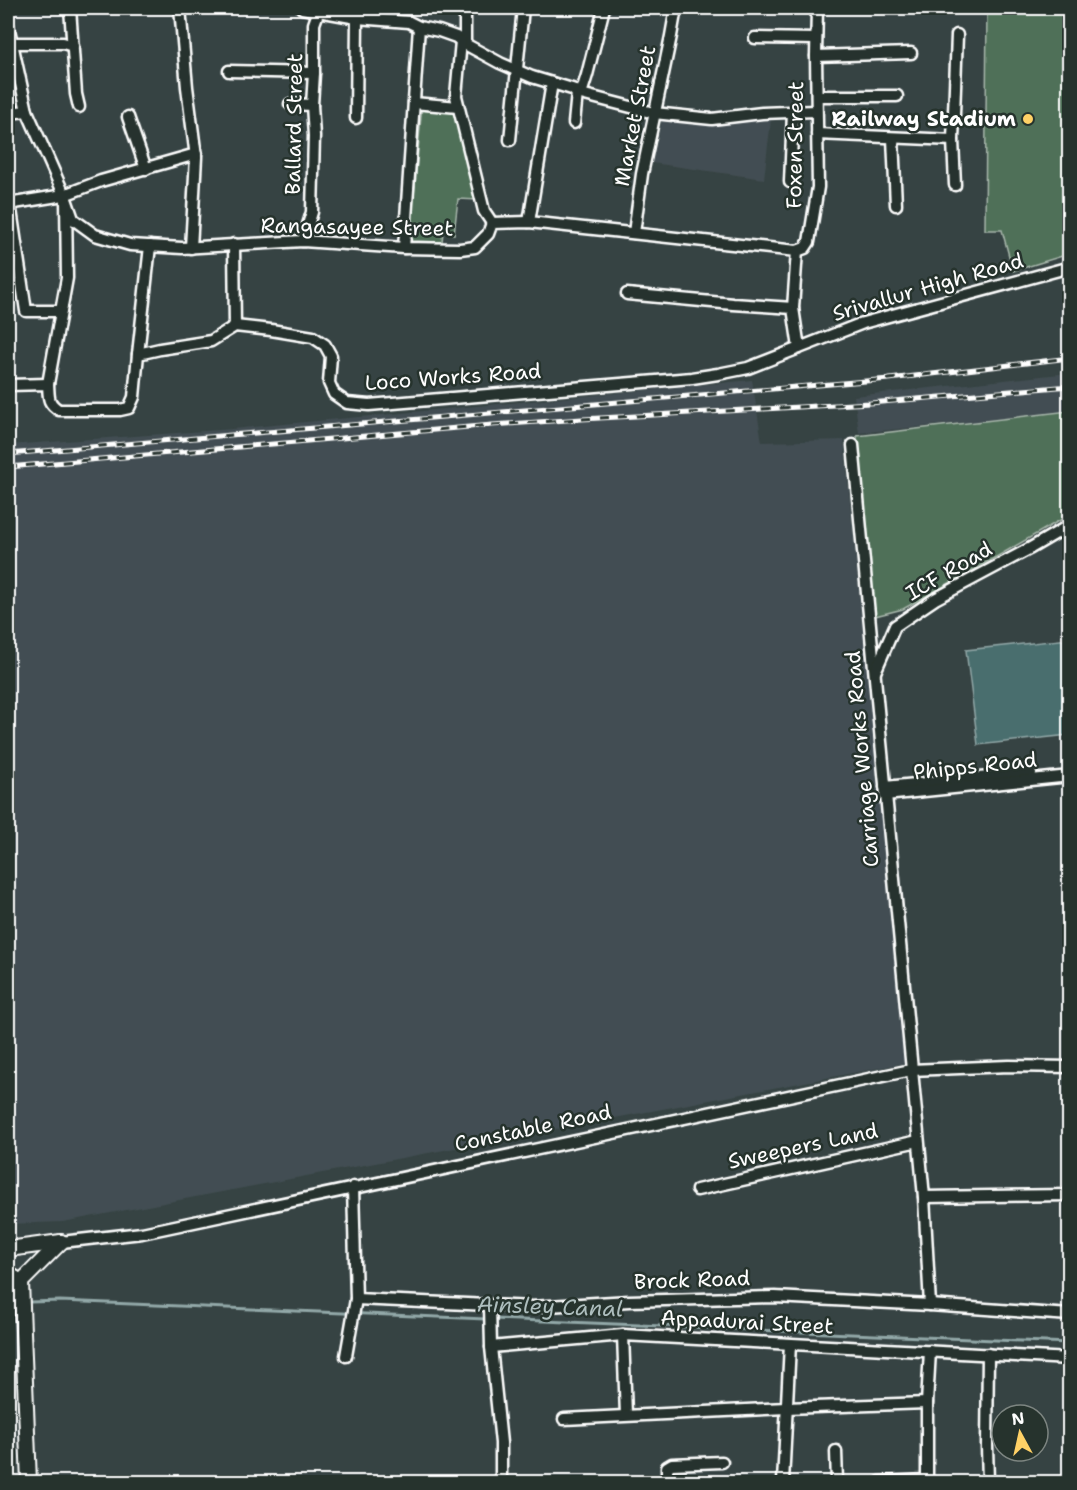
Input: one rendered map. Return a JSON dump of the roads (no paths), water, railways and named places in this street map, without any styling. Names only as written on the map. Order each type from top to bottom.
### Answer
[{"type":"main road","name":"Constable Road","points":[[8,1249],[61,1242]]},
{"type":"main road","points":[[28,1482],[21,1282],[61,1242]]},
{"type":"main road","points":[[8,1274],[21,1282]]},
{"type":"street","points":[[70,8],[76,94],[79,106]]},
{"type":"street","points":[[180,8],[196,153],[191,248]]},
{"type":"street","points":[[302,8],[320,9],[357,18],[409,22],[419,27],[439,31],[532,77],[579,93],[654,113],[712,119],[762,113],[816,111]]},
{"type":"street","points":[[378,19],[380,8]]},
{"type":"street","points":[[464,8],[463,42],[456,96],[484,211],[492,223],[529,222],[797,251]]},
{"type":"street","points":[[510,140],[523,8]]},
{"type":"street","points":[[574,123],[579,93],[604,8]]},
{"type":"street","name":"Market Street","points":[[634,233],[642,174],[676,8]]},
{"type":"street","name":"Foxen Street","points":[[799,348],[793,308],[797,251],[805,248],[809,242],[818,187],[817,8]]},
{"type":"street","name":"Ballard Street","points":[[303,241],[312,212],[314,24],[320,9]]},
{"type":"street","points":[[356,118],[357,18]]},
{"type":"street","name":"Rangasayee Street","points":[[8,25],[27,111],[73,219],[95,235],[130,244],[191,248],[303,241],[404,248],[460,249],[475,247],[488,234],[492,223]]},
{"type":"street","points":[[404,248],[419,27]]},
{"type":"street","points":[[955,184],[953,140],[957,35]]},
{"type":"street","points":[[755,38],[816,39]]},
{"type":"street","points":[[12,43],[63,43],[73,46]]},
{"type":"street","points":[[816,56],[911,53]]},
{"type":"street","points":[[229,71],[314,73]]},
{"type":"street","points":[[529,222],[552,83]]},
{"type":"street","points":[[817,96],[897,96]]},
{"type":"street","points":[[414,103],[458,107]]},
{"type":"street","points":[[290,104],[312,105]]},
{"type":"street","points":[[8,113],[27,111]]},
{"type":"street","points":[[790,182],[793,112]]},
{"type":"street","points":[[128,117],[146,169]]},
{"type":"street","points":[[817,134],[953,140]]},
{"type":"street","points":[[893,138],[896,205]]},
{"type":"street","points":[[61,311],[26,311],[13,263],[9,204],[65,197],[101,181],[196,153]]},
{"type":"street","points":[[65,197],[67,278],[48,384],[52,405],[59,410],[129,408],[134,397],[150,246]]},
{"type":"street","points":[[138,354],[211,341],[235,326],[234,244]]},
{"type":"street","name":"Srivallur High Road","points":[[799,348],[863,323],[1070,267]]},
{"type":"street","points":[[627,294],[793,308]]},
{"type":"street","name":"Loco Works Road","points":[[235,326],[313,337],[325,345],[331,356],[329,383],[334,394],[347,403],[369,405],[692,378],[748,368],[799,348]]},
{"type":"street","points":[[8,385],[48,384]]},
{"type":"street","name":"Carriage Works Road","points":[[853,445],[912,1070]]},
{"type":"street","name":"ICF Road","points":[[874,674],[895,626],[935,599],[1070,525]]},
{"type":"street","name":"Phipps Road","points":[[885,791],[1070,769]]},
{"type":"street","name":"Phipps Road","points":[[885,791],[1070,776]]},
{"type":"street","name":"Constable Road","points":[[61,1242],[142,1233],[912,1070],[1070,1066]]},
{"type":"street","points":[[912,1070],[924,1197],[930,1305]]},
{"type":"street","name":"Sweepers Land","points":[[697,1190],[918,1141]]},
{"type":"street","points":[[346,1356],[354,1308],[353,1187]]},
{"type":"street","points":[[924,1197],[1070,1195]]},
{"type":"street","name":"Brock Road","points":[[354,1308],[490,1305],[532,1307],[629,1301],[775,1297],[1070,1315]]},
{"type":"street","points":[[490,1305],[490,1347],[501,1443],[501,1482]]},
{"type":"street","points":[[623,1335],[626,1415]]},
{"type":"street","name":"Appadurai Street","points":[[490,1347],[623,1335],[1070,1359]]},
{"type":"street","points":[[783,1482],[790,1344]]},
{"type":"street","points":[[880,1482],[927,1481],[930,1351]]},
{"type":"street","points":[[988,1354],[988,1482]]},
{"type":"street","points":[[564,1419],[927,1403]]},
{"type":"street","points":[[836,1451],[837,1482]]},
{"type":"street","points":[[667,1482],[667,1467],[672,1464],[722,1462]]},
{"type":"water","points":[[1069,639],[1069,735],[978,745],[966,650]]},
{"type":"waterway","name":"Ainsley Canal","points":[[30,1302],[60,1301],[486,1319]]},
{"type":"waterway","name":"Ainsley Canal","points":[[8,1302],[13,1302]]},
{"type":"waterway","name":"Ainsley Canal","points":[[493,1319],[1070,1343]]},
{"type":"railway","points":[[8,454],[889,379],[1070,358]]},
{"type":"railway","points":[[8,467],[492,425],[870,403],[1070,386]]},
{"type":"place","name":"Railway Stadium","points":[[1028,119]]}]
